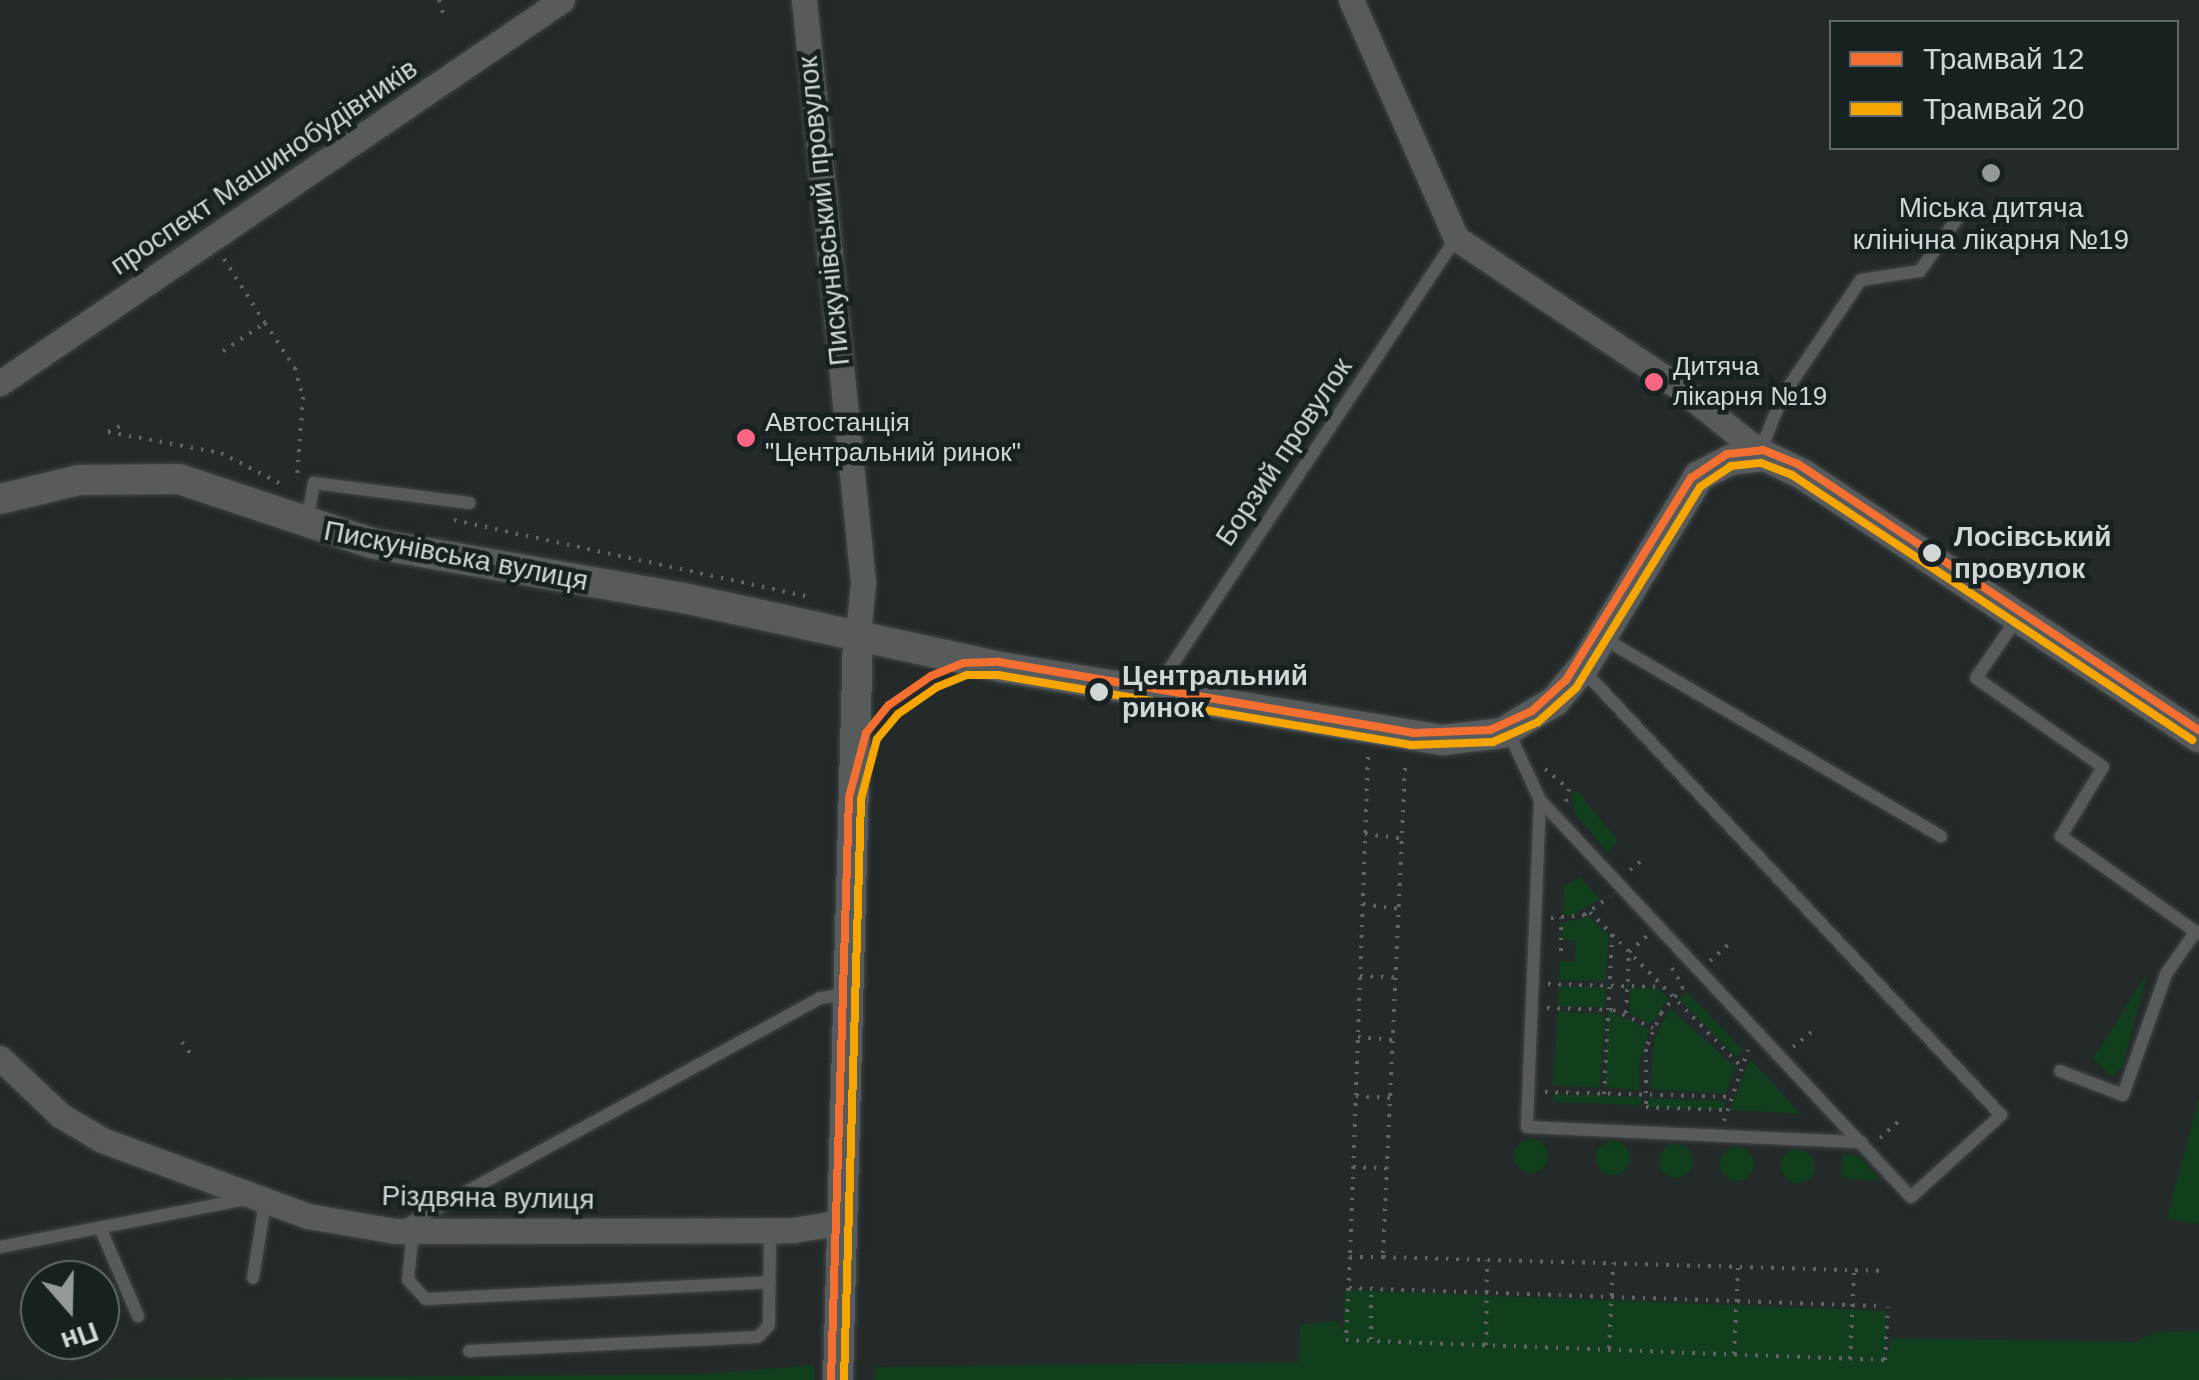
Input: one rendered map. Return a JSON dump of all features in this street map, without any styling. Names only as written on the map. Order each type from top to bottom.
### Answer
[{"type":"street","name":"проспект Машинобудівників","points":[[0,383],[562,0]]},
{"type":"street","name":"Пискунівський провулок","points":[[804,0],[862,582],[838,1222],[838,1380]]},
{"type":"street","points":[[1351,0],[1456,238],[1680,388],[1749,451],[2018,616],[2199,737]]},
{"type":"street","points":[[858,636],[1407,738],[1476,739],[1508,731],[1555,701],[1582,668],[1700,476],[1749,451]]},
{"type":"street","name":"Пискунівська вулиця","points":[[0,499],[80,480],[147,475],[179,479],[306,526],[858,636]]},
{"type":"street","name":"Різдвяна вулиця","points":[[0,1058],[60,1116],[102,1140],[257,1200],[404,1230],[770,1230],[838,1222]]},
{"type":"lane","points":[[1749,451],[1861,280],[1920,270],[1966,206]]},
{"type":"lane","name":"Борзий провулок","points":[[1161,695],[1164,677],[1456,238]]},
{"type":"lane","points":[[306,526],[314,482],[470,503]]},
{"type":"lane","points":[[2018,616],[1976,678],[2103,768],[2061,836],[2197,932],[2166,974],[2123,1095],[2060,1071]]},
{"type":"lane","points":[[1601,636],[1942,836]]},
{"type":"lane","points":[[1508,731],[1540,800],[1623,881],[1658,926],[1912,1197],[2002,1115],[1582,668]]},
{"type":"lane","points":[[1540,800],[1527,1127],[1862,1142]]},
{"type":"lane","points":[[770,1282],[426,1298],[408,1280],[404,1230],[820,998],[848,994]]},
{"type":"lane","points":[[0,1246],[257,1200],[253,1278]]},
{"type":"lane","points":[[101,1230],[138,1316]]},
{"type":"lane","points":[[468,1351],[758,1336],[770,1325],[770,1230]]},
{"type":"path","points":[[439,0],[443,13]]},
{"type":"path","points":[[211,239],[295,368],[303,397],[295,490]]},
{"type":"path","points":[[223,351],[265,323]]},
{"type":"path","points":[[108,432],[126,422]]},
{"type":"path","points":[[1348,1288],[1884,1306],[1885,1360],[1346,1340],[1368,757]]},
{"type":"path","points":[[1366,834],[1402,838]]},
{"type":"path","points":[[1535,917],[1562,918],[1590,912],[1646,858]]},
{"type":"path","points":[[1363,904],[1399,909]]},
{"type":"path","points":[[1590,912],[1742,1067]]},
{"type":"path","points":[[1561,951],[1562,918]]},
{"type":"path","points":[[1626,1014],[1629,952],[1658,926]]},
{"type":"path","points":[[1604,1094],[1612,934]]},
{"type":"path","points":[[1708,963],[1729,944]]},
{"type":"path","points":[[1686,954],[1668,972],[1682,987],[1654,1028],[1644,1065],[1646,1106],[1726,1110]]},
{"type":"path","points":[[1360,976],[1396,977]]},
{"type":"path","points":[[1532,984],[1663,987]]},
{"type":"path","points":[[1532,1008],[1608,1010],[1654,1028]]},
{"type":"path","points":[[1722,1135],[1726,1110],[1756,1029]]},
{"type":"path","points":[[1791,1049],[1813,1031]]},
{"type":"path","points":[[1358,1037],[1393,1040]]},
{"type":"path","points":[[182,1042],[190,1053]]},
{"type":"path","points":[[1528,1091],[1730,1098]]},
{"type":"path","points":[[1356,1096],[1390,1098]]},
{"type":"path","points":[[1353,1166],[1387,1168]]},
{"type":"path","points":[[1350,1257],[1383,1257]]},
{"type":"path","points":[[1486,1345],[1487,1260]]},
{"type":"path","points":[[1609,1350],[1613,1263]]},
{"type":"path","points":[[1734,1354],[1738,1266]]},
{"type":"path","points":[[1850,1359],[1854,1270]]},
{"type":"path","points":[[1371,1341],[1372,1289]]},
{"type":"green space","points":[[1577,790],[1618,841],[1607,852],[1576,815],[1571,796]]},
{"type":"green space","points":[[1580,877],[1600,899],[1574,915],[1562,915],[1564,886]]},
{"type":"green space","points":[[1590,917],[1609,936],[1606,981],[1559,980],[1560,961],[1575,961],[1576,941],[1561,939],[1561,922]]},
{"type":"green space","points":[[2147,974],[2123,1066],[2112,1078],[2093,1058]]},
{"type":"green space","points":[[1559,986],[1606,988],[1605,1008],[1558,1006]]},
{"type":"green space","points":[[1631,988],[1658,989],[1669,997],[1651,1024],[1629,1013]]},
{"type":"green space","points":[[1687,992],[1743,1050],[1736,1057],[1680,999]]},
{"type":"green space","points":[[1670,1008],[1735,1067],[1726,1094],[1650,1089],[1654,1041]]},
{"type":"green space","points":[[1558,1011],[1605,1014],[1600,1088],[1553,1085]]},
{"type":"green space","points":[[1608,1011],[1650,1029],[1639,1064],[1640,1090],[1605,1087]]},
{"type":"green space","points":[[1750,1059],[1801,1114],[1730,1110]]},
{"type":"green space","points":[[1554,1094],[1641,1097],[1641,1105],[1554,1102]]},
{"type":"green space","points":[[2199,1097],[2199,1224],[2167,1219]]},
{"type":"green space","points":[[1648,1098],[1725,1101],[1725,1110],[1648,1107]]},
{"type":"green space","points":[[1531,1139],[1543,1144],[1548,1156],[1543,1168],[1531,1173],[1519,1168],[1514,1156],[1519,1144]]},
{"type":"green space","points":[[1613,1141],[1625,1146],[1630,1158],[1625,1170],[1613,1175],[1601,1170],[1596,1158],[1601,1146]]},
{"type":"green space","points":[[1676,1144],[1688,1149],[1693,1161],[1688,1173],[1676,1178],[1664,1173],[1659,1161],[1664,1149]]},
{"type":"green space","points":[[1737,1147],[1749,1152],[1754,1164],[1749,1176],[1737,1181],[1725,1176],[1720,1164],[1725,1152]]},
{"type":"green space","points":[[1798,1149],[1810,1154],[1815,1166],[1810,1178],[1798,1183],[1786,1178],[1781,1166],[1786,1154]]},
{"type":"green space","points":[[1843,1154],[1858,1155],[1881,1181],[1841,1178]]},
{"type":"green space","points":[[1345,1290],[1887,1311],[1886,1360],[1892,1338],[2134,1342],[2156,1332],[2199,1331],[2199,1380],[874,1380],[875,1367],[1298,1362],[1300,1324],[1336,1321],[1343,1331]]},
{"type":"green space","points":[[814,1365],[814,1380],[0,1380],[703,1374]]},
{"type":"tram line","name":"12","points":[[831,1380],[849,797],[866,733],[889,705],[931,676],[964,663],[999,662],[1413,733],[1490,730],[1532,711],[1566,680],[1691,478],[1727,454],[1763,450],[1798,464],[2199,730]]},
{"type":"tram line","name":"20","points":[[844,1380],[861,799],[877,739],[898,714],[937,687],[967,675],[998,675],[1411,745],[1493,742],[1538,722],[1576,688],[1700,487],[1731,466],[1761,463],[1792,475],[2192,740]]},
{"type":"place","name":"Міська дитяча клінічна лікарня №19","points":[[1991,173]]},
{"type":"place","name":"Дитяча лікарня №19","points":[[1654,382]]},
{"type":"place","name":"Автостанція \"Центральний ринок\"","points":[[746,438]]},
{"type":"place","name":"Лосівський провулок","points":[[1932,553]]},
{"type":"place","name":"Центральний ринок","points":[[1099,692]]}]
